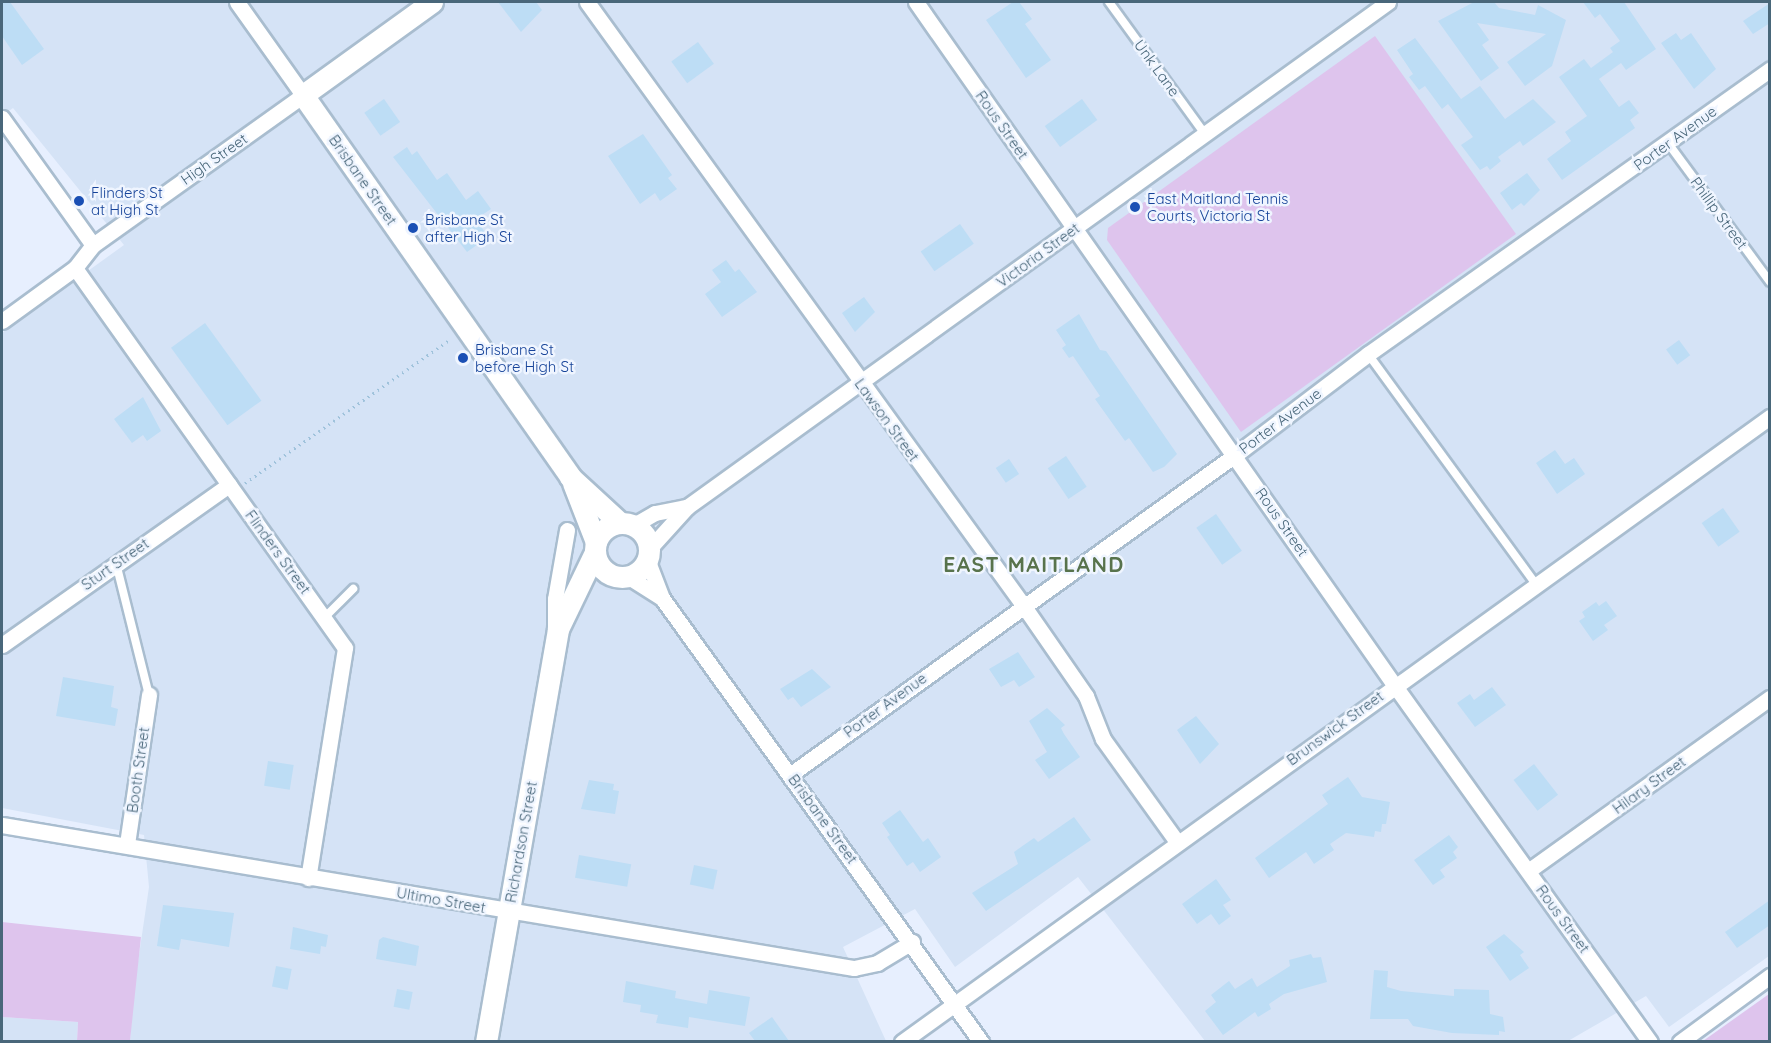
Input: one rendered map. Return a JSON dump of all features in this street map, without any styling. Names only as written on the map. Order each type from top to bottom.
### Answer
[{"type":"main road","name":"High Street","points":[[303,95],[432,2]]},
{"type":"main road","name":"Brisbane Street","points":[[303,95],[570,477],[595,547]]},
{"type":"main road","name":"Brisbane Street","points":[[570,477],[627,524]]},
{"type":"main road","points":[[575,598],[621,576],[636,573],[648,554],[645,535],[627,524],[605,528],[595,547],[601,567],[621,576]]},
{"type":"main road","name":"Richardson Street","points":[[486,1041],[555,643],[562,619],[575,598],[595,547]]},
{"type":"street","name":"Brisbane Street","points":[[237,2],[303,95]]},
{"type":"street","name":"Lawson Street","points":[[587,2],[859,382],[1023,605],[1086,696],[1102,739],[1177,842]]},
{"type":"street","name":"Victoria Street","points":[[648,554],[687,507],[1388,2]]},
{"type":"street","name":"Rous Street","points":[[920,3],[1074,228],[1395,686],[1650,1041]]},
{"type":"street","name":"Porter Avenue","points":[[791,774],[1023,605],[1235,455],[1368,354],[1770,69]]},
{"type":"street","name":"High Street","points":[[2,321],[75,268],[93,245],[303,95]]},
{"type":"street","points":[[2,118],[93,245]]},
{"type":"street","name":"Flinders Street","points":[[75,268],[345,648],[308,878]]},
{"type":"street","name":"Brunswick Street","points":[[902,1041],[1770,417]]},
{"type":"street","name":"Sturt Street","points":[[2,645],[116,563],[231,488]]},
{"type":"street","name":"Victoria Street","points":[[627,524],[655,513],[687,507]]},
{"type":"street","name":"Richardson Street","points":[[555,643],[555,599],[567,530]]},
{"type":"street","name":"Brisbane Street","points":[[648,554],[662,598],[912,942],[981,1041]]},
{"type":"street","name":"Brisbane Street","points":[[621,576],[662,598]]},
{"type":"street","name":"Booth Street","points":[[127,844],[148,695]]},
{"type":"street","name":"Hilary Street","points":[[1528,871],[1770,698]]},
{"type":"street","name":"Ultimo Street","points":[[2,825],[127,844],[177,857],[854,968],[877,963],[912,942]]},
{"type":"street","points":[[1680,1041],[1770,976]]},
{"type":"lane","name":"Unk Lane","points":[[1109,2],[1205,134]]},
{"type":"lane","name":"Phillip Street","points":[[1668,143],[1770,282]]},
{"type":"lane","points":[[1368,354],[1536,584]]},
{"type":"lane","points":[[116,563],[148,695]]},
{"type":"lane","points":[[325,617],[352,589]]},
{"type":"path","points":[[231,488],[466,328]]},
{"type":"shaded area","points":[[2,2],[1769,2],[1769,956],[1669,1027],[1646,996],[1568,1041],[1205,1041],[1078,877],[955,967],[915,909],[843,947],[886,1041],[130,1041],[134,989],[149,887],[144,835],[2,808],[2,333],[124,245],[13,108],[2,116]]},
{"type":"shaded area","points":[[1375,36],[1516,234],[1241,432],[1107,240],[1108,228]]},
{"type":"shaded area","points":[[2,922],[141,937],[130,1041],[77,1041],[78,1022],[2,1017]]},
{"type":"shaded area","points":[[1769,994],[1769,1041],[1703,1041]]},
{"type":"shaded area","points":[[2,1017],[78,1022],[77,1041],[2,1041]]},
{"type":"building","points":[[2,2],[10,2],[44,49],[22,65],[2,36]]},
{"type":"building","points":[[498,2],[536,2],[542,10],[521,32]]},
{"type":"building","points":[[1013,2],[1019,2],[1032,19],[1025,24],[1051,60],[1026,78],[986,20]]},
{"type":"building","points":[[1474,2],[1494,2],[1499,8],[1535,15],[1538,5],[1566,20],[1552,66],[1525,86],[1507,62],[1546,34],[1477,23],[1489,40],[1482,45],[1499,68],[1481,81],[1438,21]]},
{"type":"building","points":[[1583,2],[1624,2],[1656,49],[1626,70],[1621,63],[1599,79],[1619,107],[1629,100],[1639,113],[1630,120],[1635,128],[1562,180],[1547,159],[1571,141],[1565,132],[1587,116],[1559,77],[1584,59],[1591,68],[1613,52],[1610,48],[1620,41],[1600,14],[1595,18]]},
{"type":"building","points":[[1770,3],[1770,23],[1753,34],[1743,21]]},
{"type":"building","points":[[1676,33],[1681,40],[1691,33],[1716,69],[1694,89],[1661,43]]},
{"type":"building","points":[[1415,38],[1461,99],[1480,86],[1505,119],[1533,99],[1556,122],[1523,146],[1520,141],[1498,157],[1501,161],[1490,170],[1487,166],[1480,170],[1461,145],[1473,137],[1448,104],[1442,109],[1425,86],[1419,90],[1409,77],[1413,74],[1397,50]]},
{"type":"building","points":[[698,42],[714,64],[687,83],[671,61]]},
{"type":"building","points":[[384,99],[400,122],[380,136],[364,113]]},
{"type":"building","points":[[1082,99],[1097,120],[1060,147],[1045,126]]},
{"type":"building","points":[[643,134],[672,175],[668,178],[677,189],[660,201],[655,193],[640,204],[608,156]]},
{"type":"building","points":[[407,147],[412,155],[417,151],[437,180],[447,173],[466,200],[478,191],[491,209],[476,219],[488,237],[467,252],[393,157]]},
{"type":"building","points":[[1527,173],[1540,190],[1524,206],[1521,203],[1512,210],[1500,193]]},
{"type":"building","points":[[960,224],[974,244],[934,271],[921,252]]},
{"type":"building","points":[[726,260],[735,272],[739,269],[757,292],[722,317],[705,294],[721,282],[712,270]]},
{"type":"building","points":[[864,297],[875,312],[855,332],[842,313]]},
{"type":"building","points":[[1079,314],[1100,350],[1106,351],[1177,454],[1164,467],[1153,472],[1129,438],[1125,441],[1095,399],[1100,396],[1073,356],[1069,358],[1062,348],[1066,345],[1056,330]]},
{"type":"building","points":[[205,323],[261,401],[227,425],[171,348]]},
{"type":"building","points":[[1679,340],[1690,355],[1677,365],[1666,349]]},
{"type":"building","points":[[143,397],[161,431],[147,441],[143,435],[132,443],[114,419]]},
{"type":"building","points":[[1555,450],[1565,464],[1574,458],[1585,474],[1557,494],[1536,463]]},
{"type":"building","points":[[1066,456],[1087,487],[1068,499],[1048,468]]},
{"type":"building","points":[[1009,459],[1019,474],[1006,483],[996,468]]},
{"type":"building","points":[[1723,508],[1740,532],[1718,547],[1702,523]]},
{"type":"building","points":[[1216,514],[1242,551],[1222,565],[1196,528]]},
{"type":"building","points":[[1606,601],[1617,616],[1604,625],[1608,630],[1593,641],[1579,621],[1585,617],[1582,612],[1596,602],[1599,606]]},
{"type":"building","points":[[1018,652],[1035,677],[1019,687],[1014,680],[1001,687],[989,669]]},
{"type":"building","points":[[812,669],[831,687],[801,707],[793,697],[788,700],[780,689]]},
{"type":"building","points":[[63,677],[114,686],[111,707],[118,709],[115,726],[56,716]]},
{"type":"building","points":[[1492,687],[1506,705],[1475,727],[1457,703],[1470,694],[1474,700]]},
{"type":"building","points":[[1047,708],[1065,725],[1061,728],[1080,757],[1049,779],[1035,760],[1047,752],[1029,721]]},
{"type":"building","points":[[1196,716],[1219,744],[1200,764],[1177,730]]},
{"type":"building","points":[[268,761],[294,765],[290,790],[264,786]]},
{"type":"building","points":[[1534,764],[1558,795],[1538,811],[1514,780]]},
{"type":"building","points":[[1348,777],[1362,797],[1390,802],[1386,824],[1382,824],[1381,832],[1375,831],[1374,837],[1346,833],[1330,844],[1334,850],[1314,864],[1306,852],[1269,878],[1255,858],[1328,804],[1322,795]]},
{"type":"building","points":[[589,780],[614,784],[613,790],[619,791],[615,814],[581,809]]},
{"type":"building","points":[[900,810],[923,842],[928,838],[941,857],[920,872],[913,862],[907,866],[887,837],[890,835],[882,823]]},
{"type":"building","points":[[1074,817],[1091,840],[986,911],[972,893],[1018,864],[1014,852],[1034,838],[1038,842]]},
{"type":"building","points":[[1449,835],[1458,847],[1453,852],[1457,858],[1440,870],[1445,877],[1433,885],[1414,860]]},
{"type":"building","points":[[579,855],[631,864],[627,887],[575,878]]},
{"type":"building","points":[[694,865],[717,870],[713,890],[690,885]]},
{"type":"building","points":[[1216,879],[1231,900],[1223,905],[1231,916],[1219,925],[1211,914],[1197,924],[1182,904]]},
{"type":"building","points":[[1770,900],[1770,925],[1737,948],[1725,932]]},
{"type":"building","points":[[163,905],[234,913],[229,947],[181,939],[179,950],[157,946]]},
{"type":"building","points":[[293,927],[328,935],[326,947],[321,946],[320,954],[290,949]]},
{"type":"building","points":[[1504,934],[1524,952],[1520,955],[1529,968],[1510,981],[1486,947]]},
{"type":"building","points":[[383,937],[419,946],[416,966],[376,959],[379,940]]},
{"type":"building","points":[[1311,954],[1313,958],[1321,957],[1327,982],[1284,994],[1269,1004],[1271,1009],[1258,1017],[1255,1012],[1223,1035],[1205,1011],[1216,1002],[1211,995],[1229,981],[1235,989],[1252,978],[1257,987],[1290,966],[1289,960]]},
{"type":"building","points":[[276,966],[292,969],[288,990],[272,987]]},
{"type":"building","points":[[1374,970],[1388,971],[1387,987],[1401,991],[1454,996],[1454,989],[1489,990],[1490,1014],[1503,1017],[1505,1032],[1499,1031],[1499,1035],[1452,1033],[1413,1026],[1408,1019],[1370,1019]]},
{"type":"building","points":[[626,981],[676,991],[675,998],[707,1004],[709,990],[750,997],[745,1026],[689,1017],[688,1028],[656,1023],[658,1015],[640,1012],[641,1005],[623,1002]]},
{"type":"building","points":[[397,989],[413,992],[409,1010],[394,1007]]},
{"type":"building","points":[[772,1017],[789,1041],[755,1041],[749,1033]]},
{"type":"place","name":"Flinders St at High St","points":[[79,201]]},
{"type":"place","name":"East Maitland Tennis Courts, Victoria St","points":[[1135,207]]},
{"type":"place","name":"Brisbane St after High St","points":[[413,228]]},
{"type":"place","name":"Brisbane St before High St","points":[[463,358]]},
{"type":"district","name":"EAST MAITLAND","points":[[1034,564]]}]
